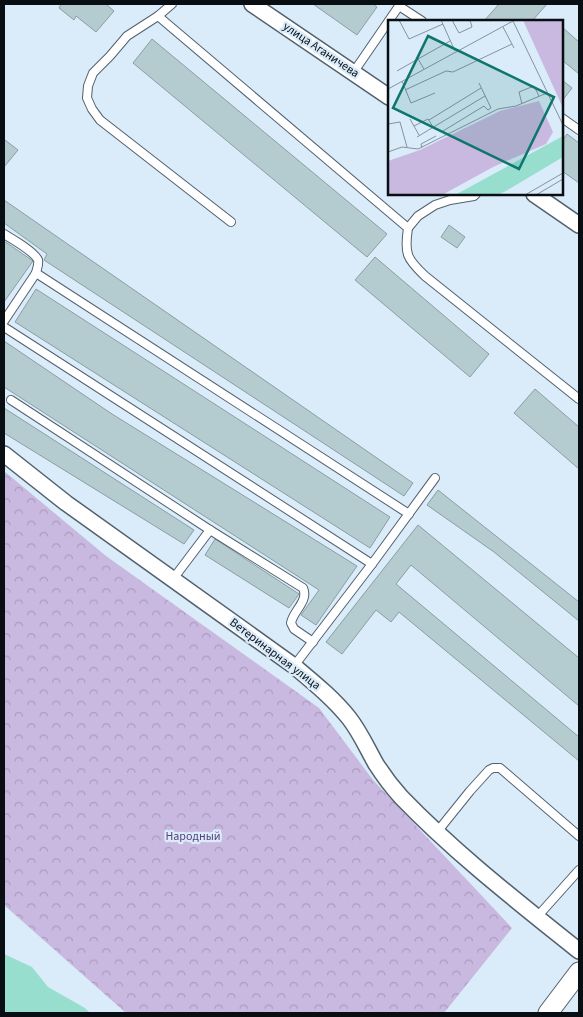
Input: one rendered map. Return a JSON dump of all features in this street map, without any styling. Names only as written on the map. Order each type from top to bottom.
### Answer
[{"type":"street","name":"улица Аганичева","points":[[252,4],[388,96]]},
{"type":"street","points":[[536,195],[577,219]]},
{"type":"street","name":"Ветеринарная улица","points":[[4,454],[66,503],[294,666],[326,692],[349,718],[377,765],[401,796],[477,869],[579,951]]},
{"type":"street","points":[[548,1013],[579,972]]},
{"type":"lane","points":[[172,4],[158,16],[127,36],[93,73],[88,86],[87,98],[92,110],[100,120],[231,222]]},
{"type":"lane","points":[[388,20],[398,5],[420,20]]},
{"type":"lane","points":[[158,16],[408,228]]},
{"type":"lane","points":[[353,73],[388,20]]},
{"type":"lane","points":[[563,119],[579,130]]},
{"type":"lane","points":[[475,195],[450,200],[418,216],[408,228],[407,252],[412,264],[579,399]]},
{"type":"lane","points":[[4,234],[33,254],[38,264],[36,272],[4,321]]},
{"type":"lane","points":[[36,272],[409,514]]},
{"type":"lane","points":[[4,326],[372,564]]},
{"type":"lane","points":[[11,400],[210,530],[303,588],[305,598],[293,616],[291,623],[294,629],[313,642]]},
{"type":"lane","points":[[294,666],[435,478]]},
{"type":"lane","points":[[172,579],[210,530]]},
{"type":"lane","points":[[437,832],[489,770],[500,768],[579,836]]},
{"type":"lane","points":[[537,917],[579,870]]},
{"type":"green space","name":"Народный","points":[[4,471],[106,556],[319,708],[373,780],[512,928],[444,1013],[126,1013],[4,905]]},
{"type":"shaded area","points":[[4,954],[32,967],[48,987],[85,1008],[90,1013],[4,1013]]},
{"type":"building","points":[[61,4],[108,4],[114,11],[96,32],[76,16],[74,20],[59,8]]},
{"type":"building","points":[[313,4],[373,4],[377,7],[357,35]]},
{"type":"building","points":[[499,4],[547,4],[533,20],[485,20]]},
{"type":"building","points":[[563,28],[579,42],[579,74],[563,61]]},
{"type":"building","points":[[152,39],[387,234],[367,257],[133,63]]},
{"type":"building","points":[[563,81],[572,88],[563,100]]},
{"type":"building","points":[[567,134],[579,143],[579,183],[563,172],[563,140]]},
{"type":"building","points":[[4,141],[18,150],[4,167]]},
{"type":"building","points":[[4,200],[413,483],[404,496],[44,260],[47,254],[4,223]]},
{"type":"building","points":[[449,225],[465,237],[457,248],[441,237]]},
{"type":"building","points":[[4,241],[33,261],[4,302]]},
{"type":"building","points":[[375,257],[489,354],[470,377],[355,280]]},
{"type":"building","points":[[36,289],[390,517],[370,548],[15,322]]},
{"type":"building","points":[[4,341],[112,414],[357,566],[316,625],[301,615],[319,590],[4,387]]},
{"type":"building","points":[[535,389],[579,427],[579,469],[514,413]]},
{"type":"building","points":[[4,408],[194,530],[184,544],[4,433]]},
{"type":"building","points":[[438,490],[579,602],[579,621],[494,552],[427,505]]},
{"type":"building","points":[[418,525],[579,658],[579,706],[411,565],[396,584],[579,737],[579,761],[399,612],[391,622],[376,610],[342,654],[326,642]]},
{"type":"building","points":[[215,539],[299,594],[289,608],[205,555]]}]
